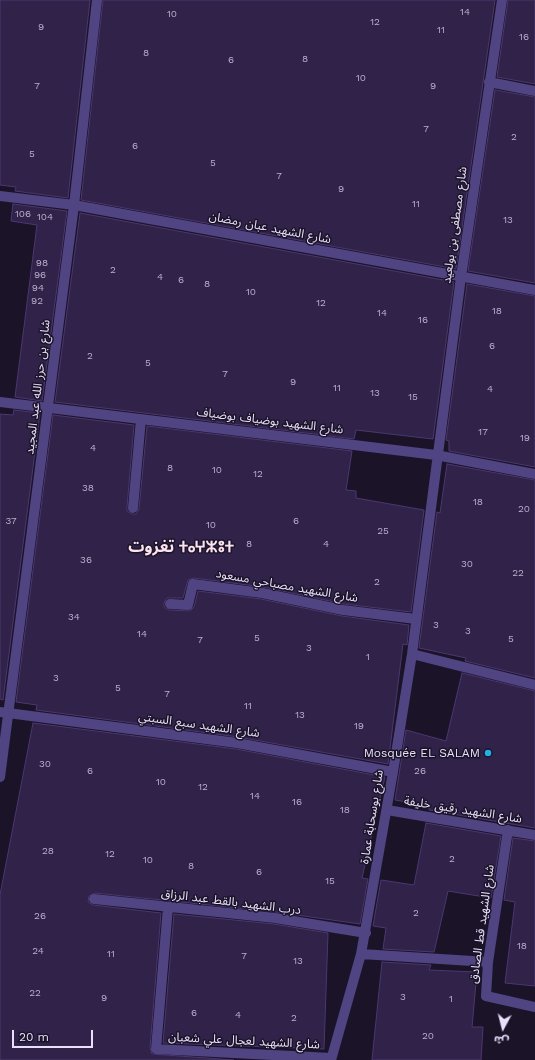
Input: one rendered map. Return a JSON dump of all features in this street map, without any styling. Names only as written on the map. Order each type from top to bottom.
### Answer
[{"type":"street","name":"شارع بن حرز الله عبد المجيد","points":[[0,777],[5,712],[48,408],[74,205],[97,0]]},
{"type":"street","name":"شارع مصطفى بن بولعيد","points":[[436,455],[502,0]]},
{"type":"street","points":[[489,82],[535,91]]},
{"type":"street","name":"شارع الشهيد عبان رمضان","points":[[0,196],[74,205],[535,290]]},
{"type":"street","name":"شارع الشهيد بوضياف بوضياف","points":[[0,402],[436,455],[535,474]]},
{"type":"street","points":[[132,508],[141,419]]},
{"type":"street","name":"شارع بوسحابة عمارة","points":[[331,1059],[366,933],[412,654],[436,455]]},
{"type":"street","name":"شارع الشهيد مصباحي مسعود","points":[[170,604],[188,605],[193,584],[262,593],[343,610],[416,619]]},
{"type":"street","points":[[412,654],[535,684]]},
{"type":"street","name":"شارع الشهيد سبع السبتي","points":[[5,712],[237,743],[393,772]]},
{"type":"street","name":"شارع الشهيد رقيق خليفة","points":[[387,810],[535,835]]},
{"type":"street","name":"شارع الشهيد قط الصادق","points":[[508,830],[488,962],[486,996],[535,1007]]},
{"type":"street","name":"درب الشهيد بالقط عبد الرزاق","points":[[94,899],[275,918],[366,933]]},
{"type":"street","name":"شارع الشهيد لعجال علي شعبان","points":[[168,907],[156,1049],[331,1059]]},
{"type":"street","points":[[361,954],[488,962]]},
{"type":"building","points":[[0,0],[90,0],[68,198],[15,191],[16,187],[0,185]]},
{"type":"building","points":[[103,0],[495,0],[456,269],[81,200]]},
{"type":"building","points":[[508,0],[535,0],[535,84],[497,77]]},
{"type":"building","points":[[495,90],[535,97],[535,283],[468,271]]},
{"type":"building","points":[[13,204],[67,211],[42,401],[15,397],[37,225],[11,221]]},
{"type":"building","points":[[80,213],[454,282],[433,439],[356,430],[354,439],[55,402]]},
{"type":"building","points":[[467,284],[535,296],[535,467],[449,451],[449,441],[446,440]]},
{"type":"building","points":[[14,410],[40,413],[3,700],[0,699],[0,414],[13,415]]},
{"type":"building","points":[[53,415],[134,425],[127,507],[127,511],[132,514],[136,514],[139,509],[147,426],[352,451],[346,490],[356,491],[356,498],[424,510],[411,612],[344,604],[263,587],[194,578],[188,580],[183,598],[167,598],[164,603],[164,607],[169,610],[190,611],[194,607],[198,591],[261,599],[342,616],[409,625],[407,645],[403,644],[388,764],[238,737],[36,710],[37,705],[16,702]]},
{"type":"building","points":[[447,464],[535,480],[535,678],[465,661],[466,658],[419,648],[437,512],[440,513]]},
{"type":"building","name":"Mosquée EL SALAM","points":[[462,673],[535,691],[535,828],[429,810],[429,806],[395,800],[406,730],[446,741]]},
{"type":"building","points":[[33,723],[236,749],[385,777],[362,878],[368,879],[360,924],[276,912],[95,893],[89,896],[88,902],[93,905],[161,913],[150,1048],[152,1054],[234,1060],[0,1060],[0,895]]},
{"type":"building","points":[[426,823],[501,836],[491,898],[448,891],[434,952],[383,949],[386,928],[373,926],[381,880],[414,885]]},
{"type":"building","points":[[513,838],[535,841],[535,986],[505,983],[515,902],[504,900]]},
{"type":"building","points":[[174,914],[274,924],[328,933],[324,1049],[163,1043]]},
{"type":"building","points":[[382,962],[431,965],[429,970],[477,972],[472,1027],[483,1027],[481,1060],[372,1060]]},
{"type":"place","name":"Mosquée EL SALAM","points":[[488,753]]},
{"type":"district","name":"تغزوت ⵜⴰⵖⵣⵓⵜ","points":[[181,547]]}]
